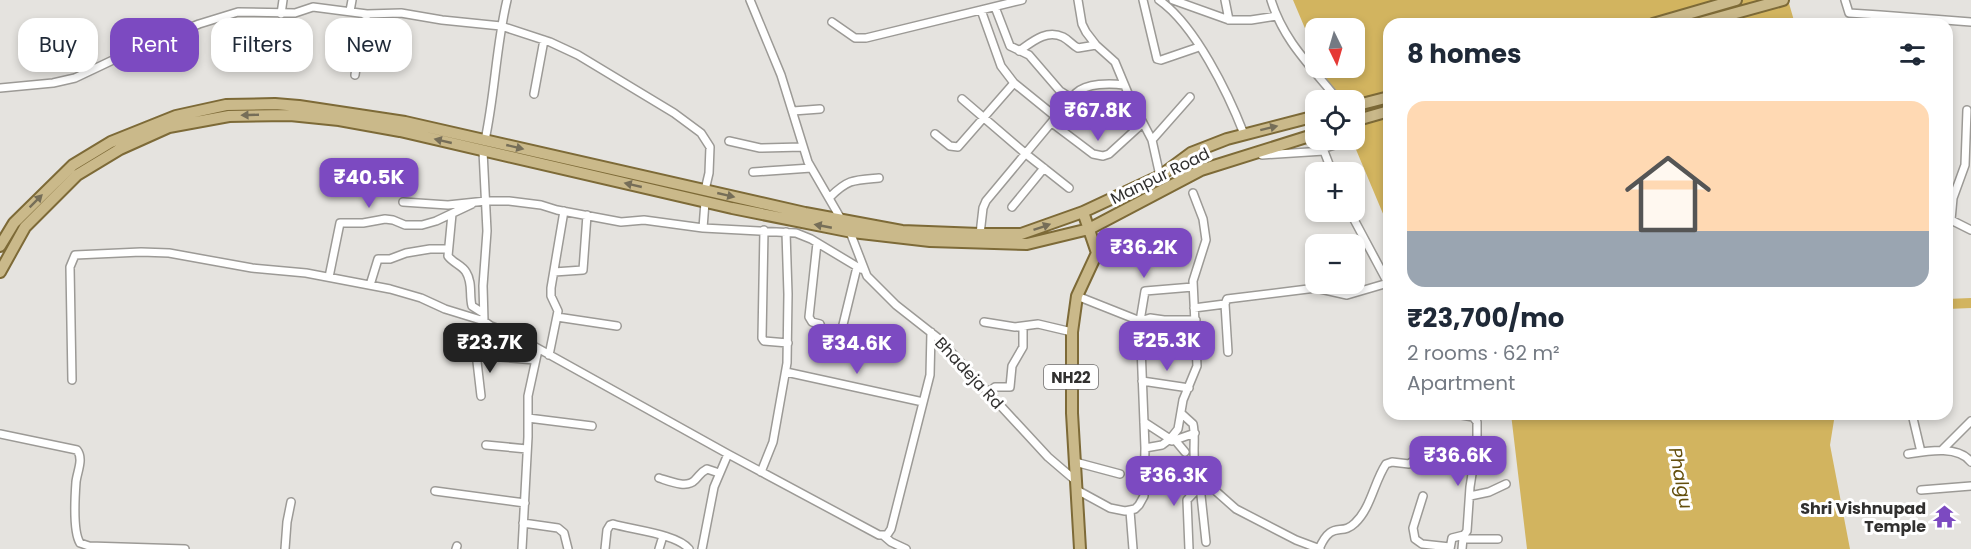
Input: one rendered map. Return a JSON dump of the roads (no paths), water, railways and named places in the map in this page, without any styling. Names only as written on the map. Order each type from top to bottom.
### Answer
[{"type":"main road","points":[[1674,18],[1736,0]]},
{"type":"main road","points":[[1718,18],[1783,0]]},
{"type":"main road","points":[[1365,103],[1383,99]]},
{"type":"main road","points":[[0,246],[14,224],[73,165],[111,142],[176,116],[226,105],[299,106],[405,122],[484,146]]},
{"type":"main road","points":[[1365,119],[1383,113]]},
{"type":"main road","points":[[0,272],[25,227],[78,175],[120,149],[169,127],[229,116],[290,115],[339,120],[484,146]]},
{"type":"main road","name":"Manpur Road","points":[[484,146],[902,231],[1021,234],[1083,212],[1160,176],[1191,153],[1244,135],[1305,119]]},
{"type":"main road","name":"Manpur Road","points":[[484,146],[705,202],[850,232],[930,241],[1027,244],[1089,229],[1201,170],[1305,137]]},
{"type":"main road","name":"NH22","points":[[1080,549],[1072,413],[1072,332],[1077,296],[1097,253],[1083,212]]},
{"type":"street","points":[[281,14],[283,0]]},
{"type":"street","points":[[350,11],[352,0]]},
{"type":"street","points":[[483,317],[487,231],[484,146],[490,117],[501,26],[507,0]]},
{"type":"street","points":[[750,0],[793,111],[811,168],[841,219]]},
{"type":"street","points":[[832,22],[855,38],[862,39],[1022,0]]},
{"type":"street","points":[[1078,0],[1082,24],[1096,45],[1114,62],[1152,140],[1160,176]]},
{"type":"street","points":[[1143,0],[1157,59],[1161,60],[1199,47]]},
{"type":"street","points":[[1159,0],[1181,21],[1199,47],[1224,88],[1244,135]]},
{"type":"street","points":[[1175,0],[1228,20],[1251,20],[1277,16]]},
{"type":"street","points":[[1226,0],[1228,20]]},
{"type":"street","points":[[1271,0],[1295,49],[1330,90]]},
{"type":"street","points":[[1845,0],[1849,13],[1919,18]]},
{"type":"street","points":[[0,88],[53,83],[75,78],[132,51],[228,14],[242,12],[297,13],[313,7],[367,14],[400,13],[442,21],[501,26],[544,40],[578,55],[674,113],[701,133],[710,147],[709,173],[705,190]]},
{"type":"street","points":[[995,7],[1010,46],[1029,55],[1060,91],[1071,98]]},
{"type":"street","points":[[981,10],[998,61],[1014,83],[1093,154],[1103,156],[1109,154],[1143,123]]},
{"type":"street","points":[[355,75],[367,14]]},
{"type":"street","points":[[1953,21],[1971,22]]},
{"type":"street","points":[[1019,51],[1042,36],[1051,34],[1061,36],[1078,48],[1096,45]]},
{"type":"street","points":[[534,94],[544,40]]},
{"type":"street","points":[[935,134],[950,146],[958,147],[1014,83]]},
{"type":"street","points":[[980,234],[984,205],[1071,98],[1083,88],[1113,84],[1124,85]]},
{"type":"street","points":[[1152,140],[1190,97]]},
{"type":"street","points":[[962,99],[1070,188]]},
{"type":"street","points":[[793,111],[820,110]]},
{"type":"street","points":[[1953,198],[1965,165],[1967,110]]},
{"type":"street","points":[[729,141],[760,148],[803,147]]},
{"type":"street","points":[[1247,155],[1324,151],[1328,162]]},
{"type":"street","points":[[753,172],[811,168]]},
{"type":"street","points":[[1012,207],[1044,168]]},
{"type":"street","points":[[830,197],[845,183],[879,178]]},
{"type":"street","points":[[1170,441],[1180,425],[1183,400],[1197,366],[1193,281],[1206,240],[1203,219],[1194,192]]},
{"type":"street","points":[[403,202],[448,205],[486,201],[534,204],[621,222],[650,220],[703,228],[764,230],[803,236],[817,243],[860,269],[840,337],[836,342],[824,339],[820,324],[812,322],[809,317],[817,243]]},
{"type":"street","points":[[703,228],[705,202]]},
{"type":"street","points":[[329,277],[340,222],[363,223],[385,219],[405,225],[415,225],[453,214],[474,203]]},
{"type":"street","points":[[549,356],[558,307],[551,296],[564,211]]},
{"type":"street","points":[[453,214],[448,249],[450,259],[463,268],[469,279],[472,306],[491,326],[514,335],[761,472],[884,536],[890,546],[906,549]]},
{"type":"street","points":[[554,272],[583,270],[587,215]]},
{"type":"street","points":[[1953,221],[1971,230]]},
{"type":"street","points":[[1355,222],[1383,274]]},
{"type":"street","points":[[764,230],[762,338],[764,341],[788,343]]},
{"type":"street","points":[[761,472],[773,442],[786,372],[788,294],[786,232]]},
{"type":"street","name":"Bhadeja Rd","points":[[850,232],[857,248],[860,269],[888,298],[943,342],[1076,485],[1110,507],[1130,511]]},
{"type":"street","points":[[370,285],[378,259],[390,259],[406,253],[448,249]]},
{"type":"street","points":[[72,380],[70,267],[75,255],[141,252],[179,254],[228,264],[294,271],[370,285],[421,298],[445,309],[483,317]]},
{"type":"street","points":[[1228,352],[1225,301],[1229,299],[1316,288],[1347,294],[1383,285]]},
{"type":"street","points":[[1133,549],[1130,511],[1139,505],[1144,496],[1145,448],[1140,321],[1145,291],[1193,287]]},
{"type":"street","points":[[1077,296],[1140,321],[1150,318],[1171,321],[1196,320]]},
{"type":"street","points":[[1194,308],[1225,304]]},
{"type":"street","points":[[557,317],[617,326]]},
{"type":"street","points":[[984,322],[1015,327],[1038,324],[1072,332]]},
{"type":"street","points":[[988,393],[995,387],[1010,387],[1012,366],[1023,347],[1023,326]]},
{"type":"street","points":[[884,536],[889,534],[891,529],[931,368],[931,332]]},
{"type":"street","points":[[460,350],[535,360]]},
{"type":"street","points":[[522,549],[529,387],[538,350]]},
{"type":"street","points":[[1167,351],[1197,352]]},
{"type":"street","points":[[476,353],[481,396]]},
{"type":"street","points":[[786,372],[923,402]]},
{"type":"street","points":[[1142,381],[1189,388]]},
{"type":"street","points":[[1182,414],[1192,421],[1195,433],[1196,468],[1203,483],[1206,542]]},
{"type":"street","points":[[528,418],[592,426]]},
{"type":"street","points":[[1462,549],[1462,537],[1467,531],[1477,442],[1476,420]]},
{"type":"street","points":[[1913,420],[1921,452]]},
{"type":"street","points":[[1943,449],[1971,421]]},
{"type":"street","points":[[1144,422],[1185,452]]},
{"type":"street","points":[[1145,448],[1158,447],[1195,433]]},
{"type":"street","points":[[0,434],[77,450],[80,453],[76,495],[76,530],[79,541],[85,547],[185,549]]},
{"type":"street","points":[[1203,483],[1236,509],[1296,540],[1319,549],[1329,532],[1349,527],[1364,512],[1386,464],[1392,462],[1409,464],[1431,448],[1477,442]]},
{"type":"street","points":[[486,445],[527,449]]},
{"type":"street","points":[[1908,454],[1943,449],[1971,461]]},
{"type":"street","points":[[702,549],[711,500],[719,473],[728,454]]},
{"type":"street","points":[[1075,462],[1120,474]]},
{"type":"street","points":[[659,478],[687,484],[707,469],[719,473]]},
{"type":"street","points":[[1186,476],[1190,496]]},
{"type":"street","points":[[1189,549],[1186,502],[1203,483]]},
{"type":"street","points":[[1470,496],[1489,492],[1506,484]]},
{"type":"street","points":[[1921,490],[1971,486]]},
{"type":"street","points":[[435,491],[525,503]]},
{"type":"street","points":[[1423,496],[1413,528],[1415,539],[1422,544],[1450,548],[1452,538],[1498,539]]},
{"type":"street","points":[[285,549],[291,502]]},
{"type":"street","points":[[524,524],[558,528],[564,533],[568,549]]},
{"type":"street","points":[[605,549],[607,530],[610,525],[663,536],[684,543],[689,549]]},
{"type":"street","points":[[659,549],[663,536]]},
{"type":"water","points":[[1293,0],[1788,0],[1793,18],[1383,18],[1383,214],[1365,171],[1365,162],[1361,162],[1356,150],[1365,150],[1365,90],[1332,90],[1326,78],[1365,78],[1365,18],[1305,18],[1305,28]]},
{"type":"water","name":"Phalgu","points":[[1512,420],[1834,420],[1830,445],[1850,549],[1527,549]]},
{"type":"waterway","points":[[1953,304],[1971,303]]},
{"type":"place","name":"Shri Vishnupad Temple","points":[[1944,517]]}]
